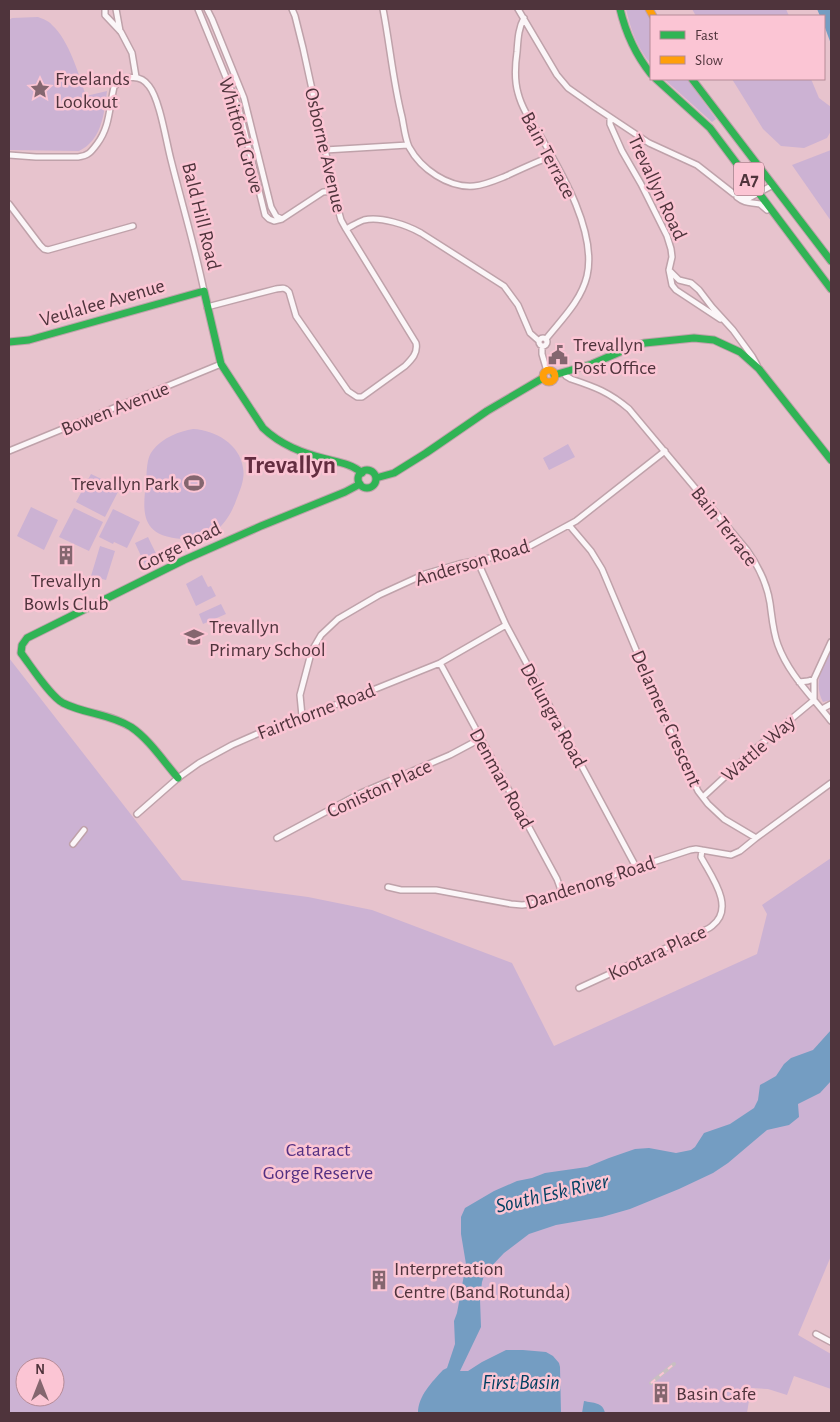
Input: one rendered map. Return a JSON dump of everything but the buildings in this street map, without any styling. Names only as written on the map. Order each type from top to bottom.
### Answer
[{"type":"main road","points":[[620,9],[628,38],[642,63],[650,73]]},
{"type":"main road","name":"A7","points":[[657,80],[710,128],[831,289]]},
{"type":"main road","name":"A7","points":[[693,80],[831,260]]},
{"type":"main road","name":"Bald Hill Road","points":[[204,291],[221,364],[259,423],[277,441],[287,447],[354,467],[362,473]]},
{"type":"main road","name":"Veulalee Avenue","points":[[9,342],[29,340],[204,291]]},
{"type":"main road","points":[[554,375],[592,364],[636,346],[654,342],[694,338],[714,340],[731,347],[746,356],[759,369]]},
{"type":"main road","name":"Trevallyn Road","points":[[759,369],[831,460]]},
{"type":"main road","points":[[376,478],[402,468],[426,453],[486,411],[543,378],[547,371],[552,371],[554,375]]},
{"type":"main road","points":[[543,378],[547,382],[551,382],[554,379],[554,375]]},
{"type":"main road","points":[[372,472],[376,478],[375,484],[365,488],[360,484],[359,480],[362,473],[372,472]]},
{"type":"main road","name":"Gorge Road","points":[[178,778],[139,733],[129,726],[110,717],[61,702],[54,696],[20,650],[23,642],[27,638],[184,560],[360,484]]},
{"type":"street","points":[[9,155],[36,157],[85,156],[89,154],[100,140],[106,130],[114,88],[117,83],[129,77],[136,77],[132,52],[120,32],[105,15],[105,9]]},
{"type":"street","points":[[116,9],[120,32]]},
{"type":"street","name":"Whitford Grove","points":[[198,9],[236,101],[265,215],[274,221],[282,219]]},
{"type":"street","name":"Whitford Grove","points":[[207,9],[244,98],[271,207],[276,216],[282,219]]},
{"type":"street","name":"Osborne Avenue","points":[[292,9],[303,48],[341,220],[346,229],[364,220],[374,219],[398,223],[421,232],[504,286],[518,305],[530,333],[539,340]]},
{"type":"street","points":[[383,9],[398,102],[408,145],[418,160],[449,183],[475,186],[490,182],[552,156]]},
{"type":"street","points":[[518,9],[550,64],[568,88],[649,143],[697,166],[743,201],[749,204],[764,206],[791,241],[800,247]]},
{"type":"street","name":"Bain Terrace","points":[[524,18],[518,36],[514,74],[518,96],[566,184],[587,242],[589,256],[587,276],[580,295],[546,340]]},
{"type":"street","name":"Bald Hill Road","points":[[136,77],[149,85],[158,105],[185,217],[196,250],[204,291]]},
{"type":"street","name":"Trevallyn Road","points":[[610,118],[610,124],[622,151],[641,184],[671,248],[672,257],[669,270],[672,285],[676,290],[724,321]]},
{"type":"street","points":[[325,150],[408,145]]},
{"type":"street","points":[[734,194],[749,198],[773,185]]},
{"type":"street","points":[[282,219],[323,192],[334,191]]},
{"type":"street","points":[[9,204],[40,245],[48,250],[133,226]]},
{"type":"street","points":[[207,306],[276,289],[286,289],[289,292],[296,316],[348,392],[357,397],[362,397],[405,366],[416,353],[417,348],[416,343],[346,229]]},
{"type":"street","name":"Trevallyn Road","points":[[669,270],[679,280],[691,283],[699,290],[733,330],[759,369]]},
{"type":"street","points":[[542,346],[546,344],[546,340],[542,338],[539,340],[547,371]]},
{"type":"street","name":"Bowen Avenue","points":[[9,451],[221,364]]},
{"type":"street","name":"Bain Terrace","points":[[564,373],[571,379],[596,387],[617,398],[629,409],[726,524],[762,573],[777,644],[789,668],[831,721]]},
{"type":"street","name":"Anderson Road","points":[[302,716],[300,695],[310,657],[314,647],[330,626],[366,602],[413,579],[438,569],[515,553],[544,539],[576,520],[665,451]]},
{"type":"street","name":"Delamere Crescent","points":[[569,525],[590,550],[602,569],[676,746],[703,797],[724,819],[756,838]]},
{"type":"street","name":"Delungra Road","points":[[477,560],[506,625],[636,867]]},
{"type":"street","name":"Fairthorne Road","points":[[137,814],[178,778],[232,745],[440,663],[506,625]]},
{"type":"street","points":[[814,700],[814,678],[831,642]]},
{"type":"street","name":"Denman Road","points":[[440,663],[557,879],[562,893]]},
{"type":"street","points":[[799,682],[814,678]]},
{"type":"street","name":"Wattle Way","points":[[703,797],[754,750],[814,700]]},
{"type":"street","points":[[822,709],[831,704]]},
{"type":"street","name":"Coniston Place","points":[[277,838],[361,793],[450,755],[480,739]]},
{"type":"street","points":[[756,838],[831,783]]},
{"type":"street","points":[[73,844],[84,830]]},
{"type":"street","name":"Dandenong Road","points":[[388,887],[401,890],[436,890],[522,905],[531,904],[690,850],[731,855],[740,851],[756,838]]},
{"type":"street","name":"Kootara Place","points":[[579,988],[701,932],[717,921],[723,905],[722,897],[701,857],[702,850]]},
{"type":"street","points":[[816,1334],[831,1342]]},
{"type":"green space","points":[[626,9],[645,9],[650,19],[650,63],[642,52]]},
{"type":"green space","points":[[692,9],[786,9],[789,15],[695,15]]},
{"type":"green space","points":[[38,17],[51,24],[64,39],[73,58],[86,96],[107,91],[103,117],[97,133],[87,146],[79,151],[9,150],[9,20],[12,18]]},
{"type":"green space","points":[[665,80],[688,80],[716,119],[712,122]]},
{"type":"green space","points":[[733,80],[811,80],[819,98],[831,107],[831,131],[827,138],[804,148],[781,146],[763,129]]},
{"type":"green space","points":[[831,150],[831,221],[792,165]]},
{"type":"green space","name":"Trevallyn Park","points":[[193,429],[218,435],[232,445],[241,459],[242,483],[229,516],[217,529],[202,538],[182,539],[169,537],[159,533],[147,522],[144,505],[148,461],[151,453],[161,442],[177,433]]},
{"type":"green space","points":[[568,444],[575,457],[549,470],[543,458]]},
{"type":"green space","points":[[91,474],[120,488],[105,517],[76,502]]},
{"type":"green space","points":[[31,507],[58,520],[44,550],[17,536]]},
{"type":"green space","points":[[74,508],[103,522],[89,551],[59,537]]},
{"type":"green space","points":[[113,509],[140,522],[127,548],[99,537]]},
{"type":"green space","points":[[148,537],[161,564],[148,571],[135,543]]},
{"type":"green space","points":[[100,546],[115,551],[106,580],[91,576]]},
{"type":"green space","points":[[202,575],[208,587],[211,586],[216,596],[196,606],[186,584]]},
{"type":"green space","points":[[221,604],[226,614],[203,624],[199,614]]},
{"type":"green space","points":[[831,651],[831,700],[823,702],[820,695],[819,682],[822,670]]},
{"type":"green space","name":"Cataract Gorge Reserve","points":[[9,658],[182,880],[308,897],[372,910],[512,963],[554,1046],[757,954],[767,914],[762,905],[831,858],[831,1256],[798,1335],[831,1354],[831,1389],[794,1376],[787,1395],[768,1389],[751,1388],[747,1413],[9,1413]]},
{"type":"water","points":[[817,9],[831,9],[831,44],[825,28],[825,15],[820,15]]},
{"type":"water","points":[[831,1030],[831,1081],[820,1093],[798,1104],[799,1117],[789,1125],[767,1130],[728,1163],[713,1173],[679,1189],[630,1209],[602,1217],[556,1225],[529,1234],[504,1253],[485,1273],[480,1299],[481,1327],[460,1371],[468,1371],[506,1350],[546,1352],[553,1356],[560,1367],[561,1413],[418,1413],[420,1401],[426,1390],[434,1379],[447,1368],[455,1344],[454,1321],[466,1264],[461,1234],[461,1217],[465,1208],[494,1191],[517,1181],[545,1173],[587,1167],[635,1149],[649,1148],[676,1153],[691,1150],[704,1133],[730,1124],[754,1108],[758,1100],[760,1085],[776,1076],[784,1064],[791,1058],[813,1050]]},
{"type":"water","points":[[584,1401],[600,1405],[605,1413],[582,1413]]},
{"type":"railway","points":[[651,1383],[674,1364]]},
{"type":"traffic: fast","points":[[620,9],[632,43],[650,73]]},
{"type":"traffic: fast","points":[[657,80],[710,128],[831,289]]},
{"type":"traffic: fast","points":[[693,80],[831,261]]},
{"type":"traffic: fast","points":[[9,342],[29,340],[204,291],[221,364],[263,428],[292,448],[349,465],[362,473]]},
{"type":"traffic: fast","points":[[554,375],[592,364],[645,343],[694,338],[714,340],[740,352],[759,369],[831,460]]},
{"type":"traffic: fast","points":[[376,478],[394,473],[487,411],[543,378]]},
{"type":"traffic: fast","points":[[367,470],[373,473],[376,479],[373,485],[367,488],[361,485],[358,479],[361,473],[367,470]]},
{"type":"traffic: fast","points":[[178,778],[150,744],[131,727],[115,719],[71,707],[58,699],[47,688],[21,653],[22,645],[27,638],[184,560],[360,484]]},
{"type":"traffic: slow","points":[[649,9],[652,15]]},
{"type":"traffic: slow","points":[[549,370],[555,376],[549,382],[543,376],[549,370]]},
{"type":"place","name":"Freelands Lookout","points":[[40,89]]},
{"type":"place","name":"Trevallyn Post Office","points":[[558,355]]},
{"type":"place","name":"Trevallyn Park","points":[[194,483]]},
{"type":"place","name":"Trevallyn Bowls Club","points":[[66,555]]},
{"type":"place","name":"Trevallyn Primary School","points":[[194,637]]},
{"type":"place","name":"Interpretation Centre (Band Rotunda)","points":[[379,1280]]},
{"type":"place","name":"Basin Cafe","points":[[661,1393]]},
{"type":"district","name":"Trevallyn","points":[[290,464]]},
{"type":"water label","name":"South Esk River","points":[[552,1193]]},
{"type":"water label","name":"First Basin","points":[[521,1382]]}]
